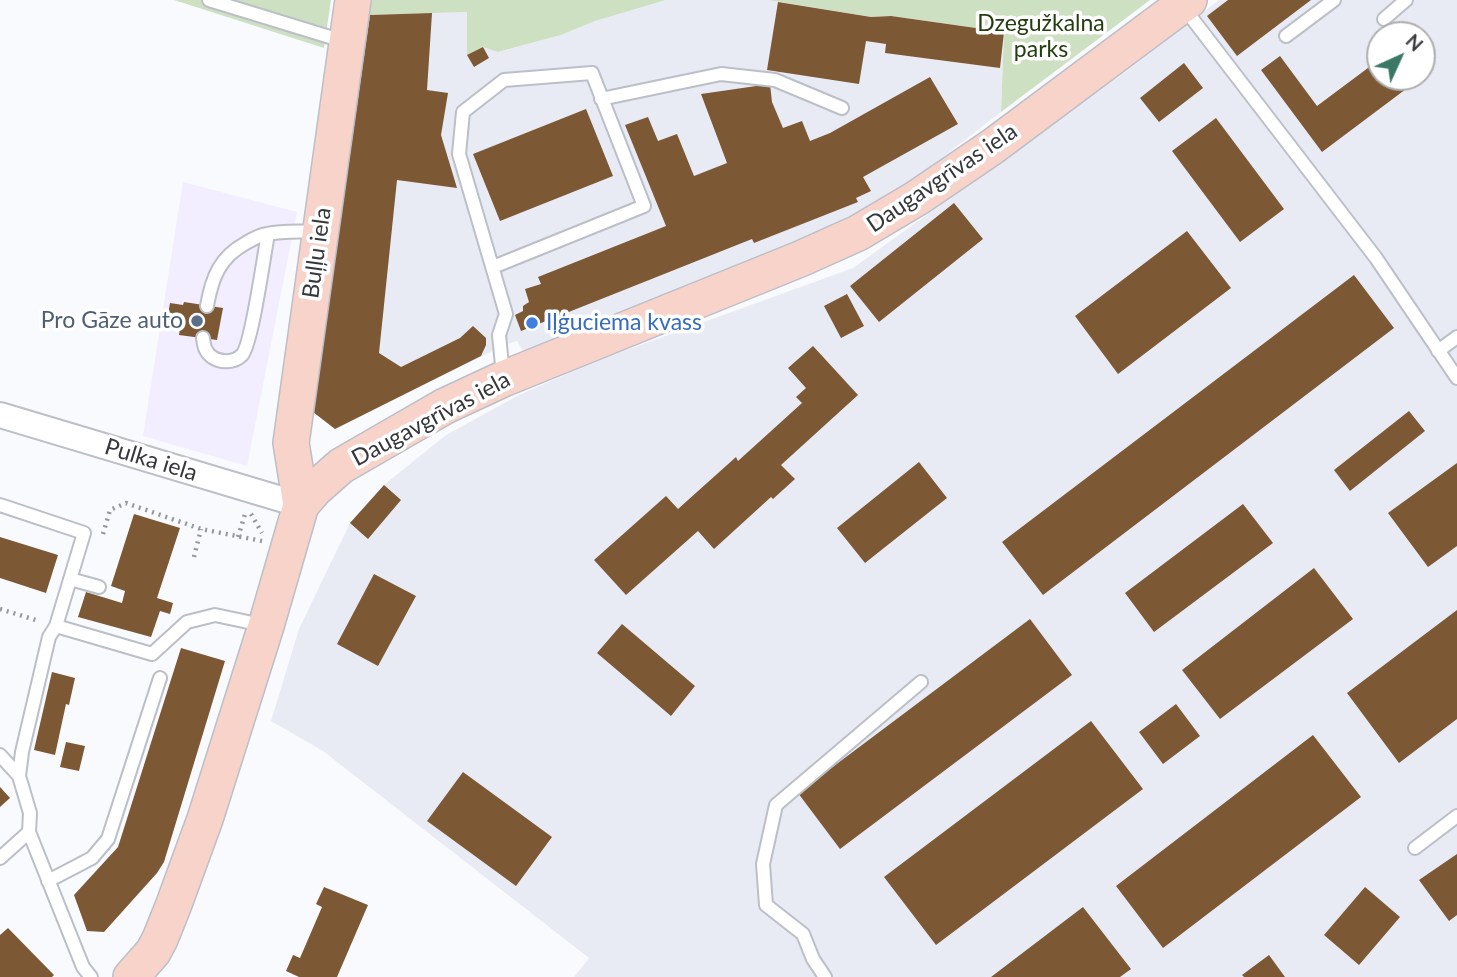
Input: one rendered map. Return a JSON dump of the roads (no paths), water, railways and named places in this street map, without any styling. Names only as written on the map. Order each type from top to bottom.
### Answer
[{"type":"main road","name":"Buļļu iela","points":[[301,505],[291,443],[353,0]]},
{"type":"main road","name":"Daugavgrīvas iela","points":[[131,977],[153,952],[174,904],[205,819],[301,505],[315,489],[341,466],[444,406],[503,379],[858,233],[917,198],[992,147],[1185,3]]},
{"type":"street","name":"Pulka iela","points":[[0,415],[301,505]]},
{"type":"lane","points":[[209,0],[347,43]]},
{"type":"lane","points":[[1286,36],[1334,0]]},
{"type":"lane","points":[[1384,19],[1406,0]]},
{"type":"lane","points":[[1185,3],[1376,258],[1457,378]]},
{"type":"lane","points":[[493,267],[643,205],[592,73],[504,80],[463,112],[459,154],[506,314],[499,335],[503,379]]},
{"type":"lane","points":[[601,99],[721,74],[775,80],[842,108]]},
{"type":"lane","points":[[207,306],[211,285],[229,254],[268,234],[320,231]]},
{"type":"lane","points":[[203,338],[204,349],[212,357],[222,361],[233,361],[243,354],[250,335],[268,234]]},
{"type":"lane","points":[[1438,351],[1457,337]]},
{"type":"lane","points":[[0,505],[84,533],[56,626],[49,637],[22,752],[19,776],[30,813],[29,832],[83,967],[91,977]]},
{"type":"lane","points":[[70,579],[99,587]]},
{"type":"lane","points":[[56,626],[152,654],[187,622],[215,615],[266,626]]},
{"type":"lane","points":[[48,881],[92,858],[108,839],[160,678]]},
{"type":"lane","points":[[825,977],[813,959],[803,934],[766,905],[763,864],[776,805],[921,682]]},
{"type":"lane","points":[[0,755],[19,776]]},
{"type":"lane","points":[[1415,848],[1457,816]]},
{"type":"lane","points":[[0,858],[29,832]]},
{"type":"place","name":"Pro Gāze auto","points":[[197,321]]},
{"type":"place","name":"Iļģuciema kvass","points":[[532,323]]},
{"type":"park label","name":"Dzegužkalna parks","points":[[1041,37]]}]
